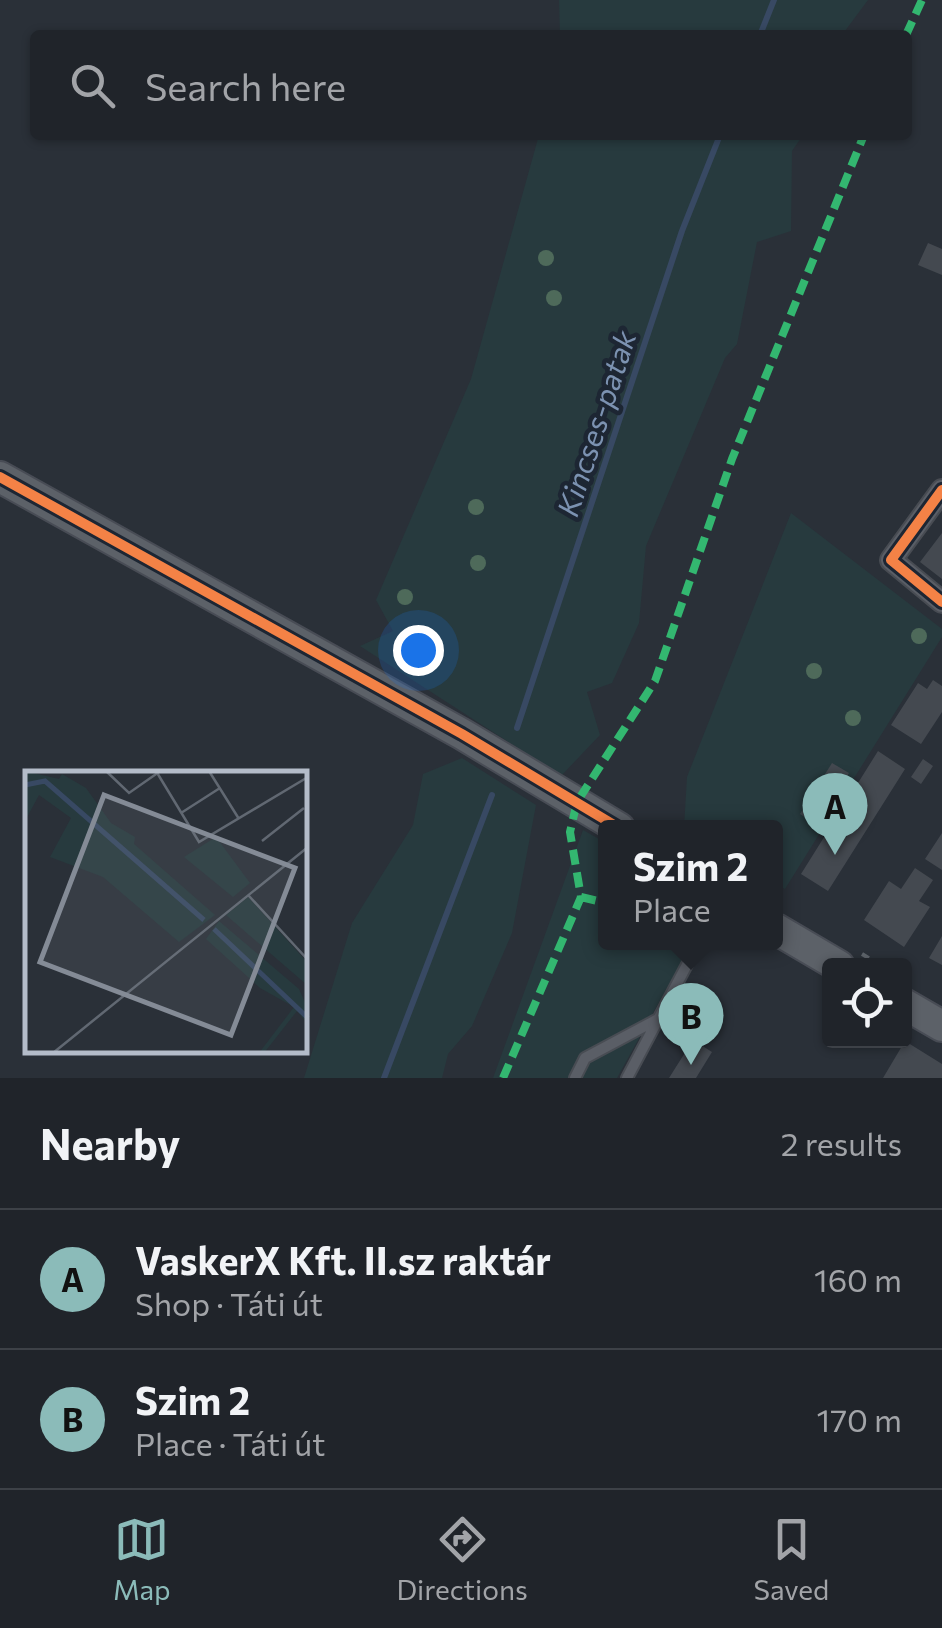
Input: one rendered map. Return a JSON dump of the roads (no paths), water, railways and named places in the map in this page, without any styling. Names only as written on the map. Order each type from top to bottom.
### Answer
[{"type":"main road","points":[[0,477],[607,820]]},
{"type":"main road","points":[[783,933],[825,958]]},
{"type":"main road","points":[[912,1009],[942,1026]]},
{"type":"street","points":[[942,490],[892,555],[894,564],[942,602]]},
{"type":"lane","points":[[627,1078],[694,950]]},
{"type":"lane","points":[[575,1078],[585,1058],[659,1018]]},
{"type":"waterway","name":"Kincses-patak","points":[[762,30],[774,0]]},
{"type":"waterway","name":"Kincses-patak","points":[[517,728],[682,231],[718,140]]},
{"type":"waterway","name":"Kincses-patak","points":[[384,1078],[492,795]]},
{"type":"place","name":"VaskerX Kft. II.sz raktár","points":[[835,855]]},
{"type":"place","name":"Szim 2","points":[[691,1065]]}]
